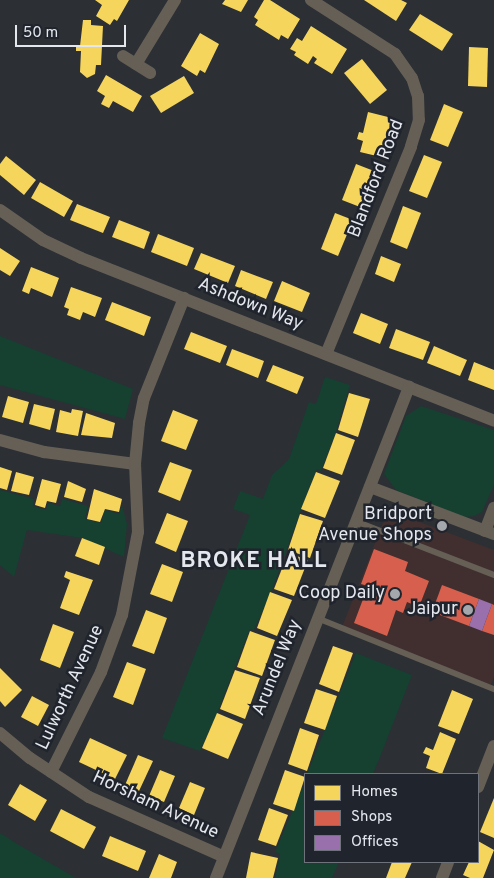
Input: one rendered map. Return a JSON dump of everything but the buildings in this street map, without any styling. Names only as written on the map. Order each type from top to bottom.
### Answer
[{"type":"street","points":[[136,64],[175,0]]},
{"type":"street","name":"Blandford Road","points":[[312,0],[395,54],[412,78],[418,104],[419,120],[411,147],[326,354]]},
{"type":"street","points":[[123,56],[150,73]]},
{"type":"street","name":"Ashdown Way","points":[[0,210],[50,243],[494,421]]},
{"type":"street","name":"Lulworth Avenue","points":[[51,772],[101,672],[122,615],[138,532],[135,464],[144,398],[184,298]]},
{"type":"street","name":"Arundel Way","points":[[216,878],[222,856],[410,388]]},
{"type":"street","points":[[0,440],[44,452],[135,464]]},
{"type":"street","points":[[370,487],[489,532],[494,508]]},
{"type":"street","name":"Horsham Avenue","points":[[0,733],[51,772],[89,797],[133,819],[222,856]]},
{"type":"street","points":[[479,784],[494,746]]},
{"type":"street","points":[[442,878],[448,863]]},
{"type":"lane","points":[[355,521],[494,574]]},
{"type":"lane","points":[[317,618],[494,689]]},
{"type":"shaded area","points":[[388,510],[494,550],[494,677],[490,687],[342,627]]},
{"type":"green space","points":[[0,336],[133,389],[125,419],[0,385]]},
{"type":"green space","points":[[325,377],[350,385],[336,432],[321,471],[317,469],[309,488],[272,590],[254,630],[250,629],[200,751],[162,738],[250,515],[233,509],[240,491],[263,499],[272,475],[289,459],[309,402],[316,404]]},
{"type":"green space","points":[[421,406],[494,430],[494,485],[482,512],[474,516],[464,517],[396,490],[384,474],[406,416]]},
{"type":"green space","points":[[0,490],[34,499],[33,506],[46,510],[48,503],[60,506],[62,499],[88,506],[85,519],[101,523],[105,510],[119,514],[122,505],[127,524],[124,557],[82,538],[27,530],[14,577],[0,565]]},
{"type":"green space","points":[[356,653],[412,675],[373,773],[307,773]]},
{"type":"green space","points":[[304,784],[304,863],[339,863],[332,878],[275,878],[280,854],[275,852]]},
{"type":"green space","points":[[0,833],[19,845],[76,878],[0,878]]},
{"type":"place","name":"Bridport Avenue Shops","points":[[442,526]]},
{"type":"place","name":"Coop Daily","points":[[395,594]]},
{"type":"place","name":"Jaipur","points":[[468,610]]},
{"type":"district","name":"BROKE HALL","points":[[254,562]]}]
